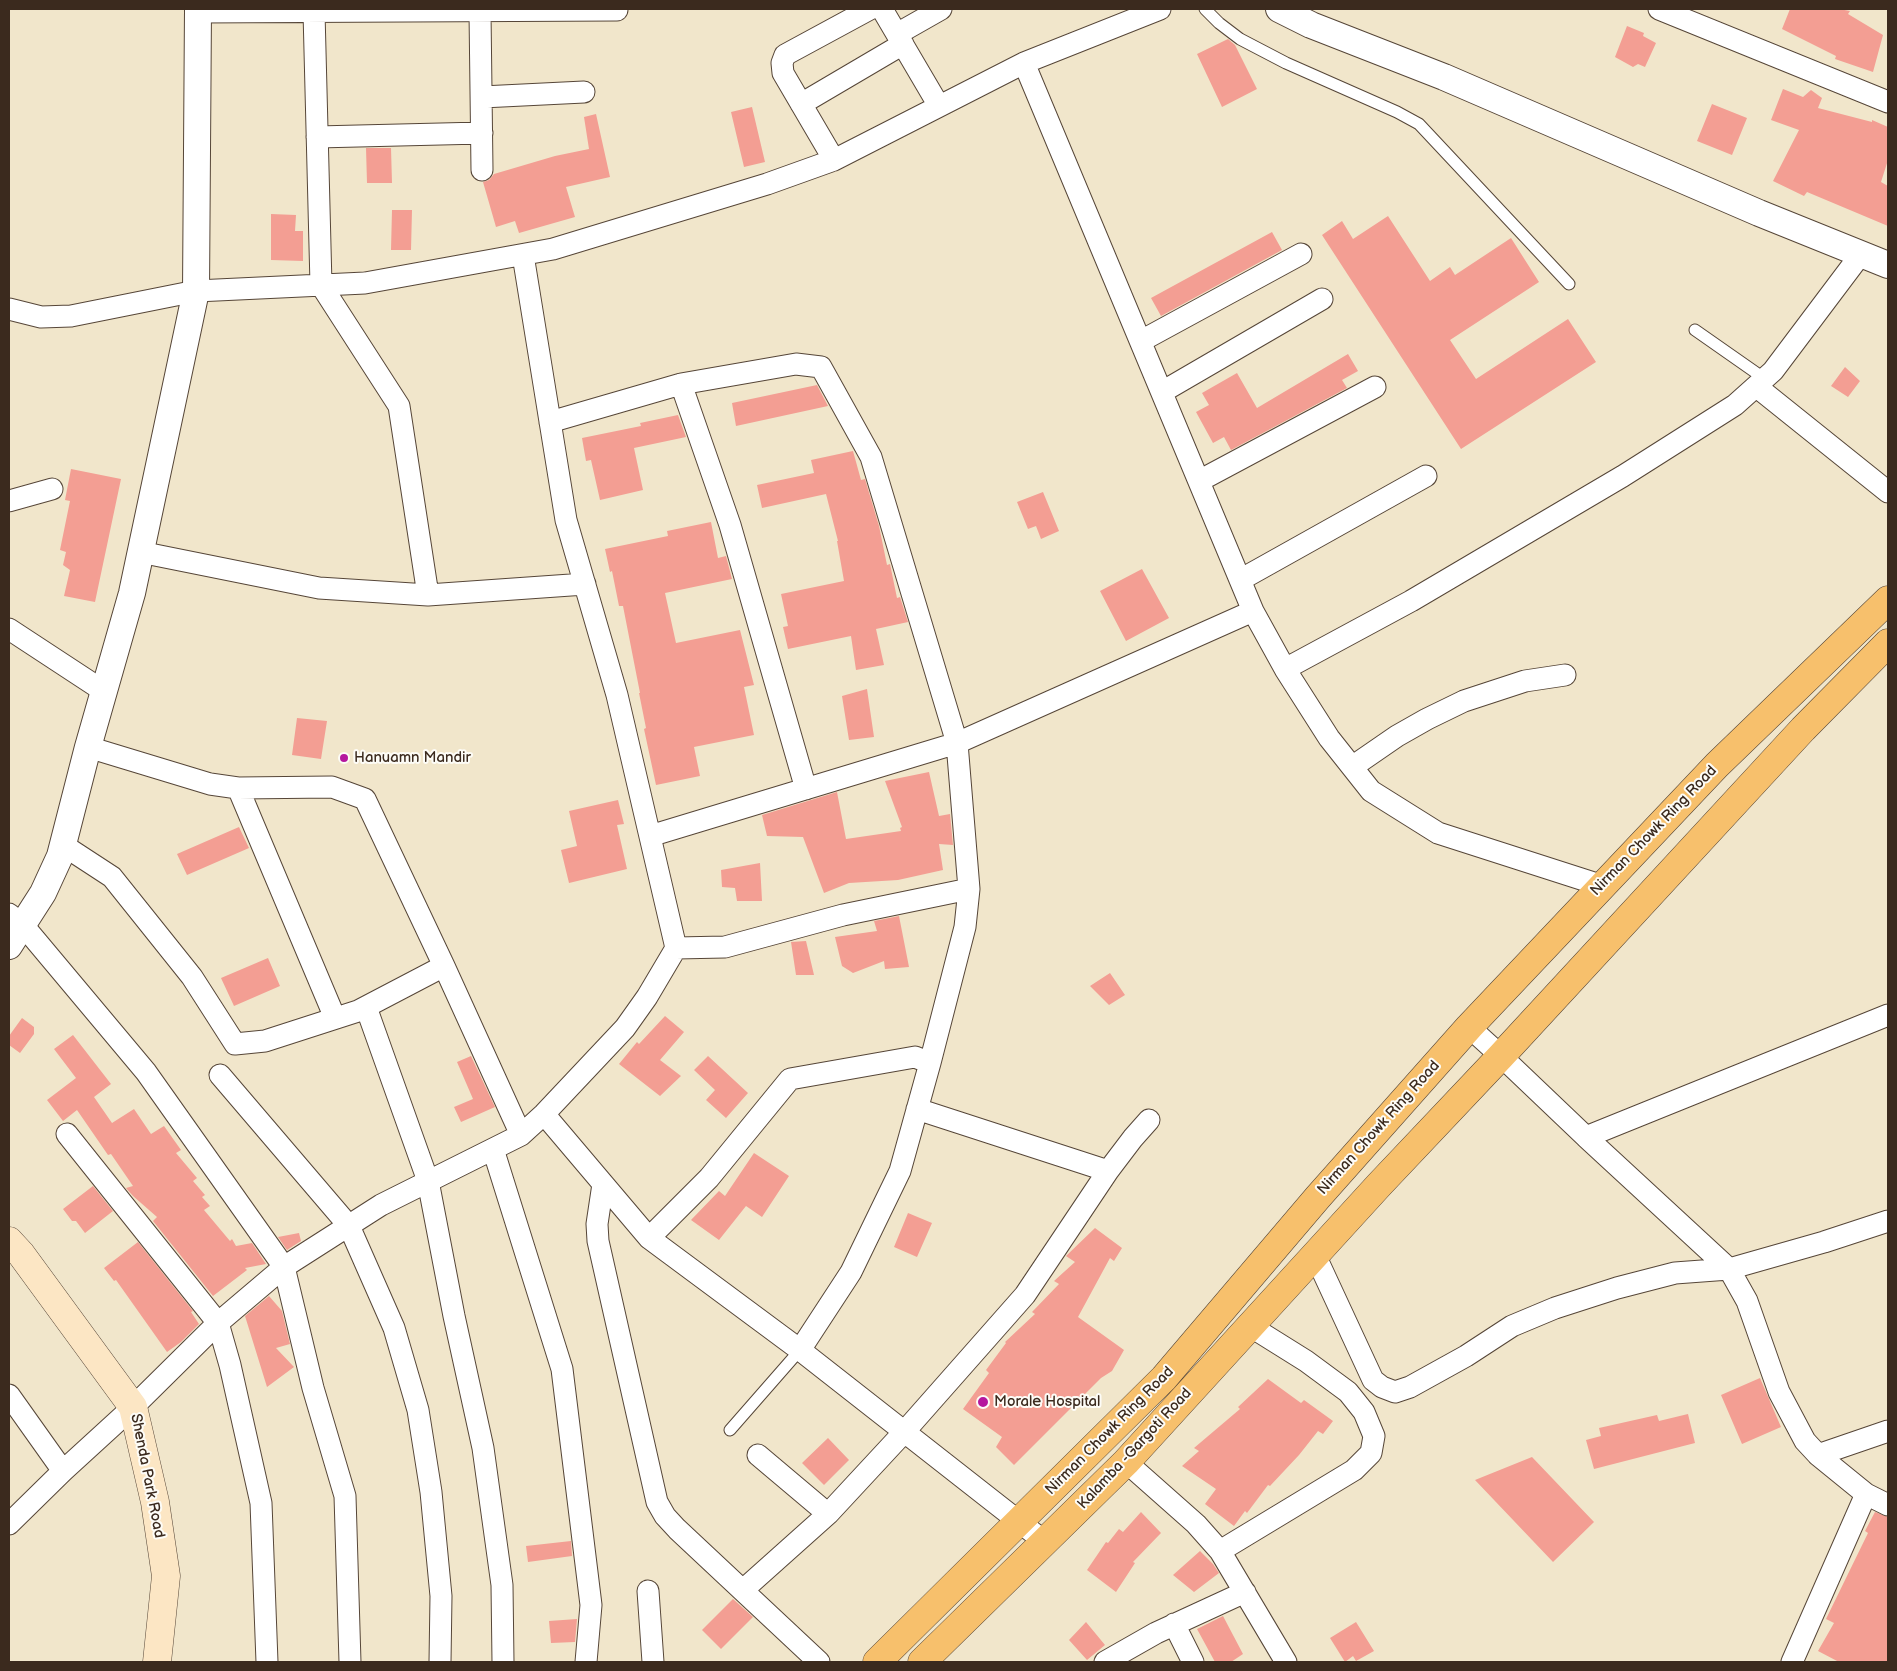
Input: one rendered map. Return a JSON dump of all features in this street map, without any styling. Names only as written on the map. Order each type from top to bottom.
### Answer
[{"type":"main road","name":"Nirman Chowk Ring Road","points":[[877,1662],[1164,1378],[1318,1197],[1468,1028],[1717,765],[1888,600]]},
{"type":"main road","name":"Kalamba -Gargoti Road","points":[[922,1662],[1126,1462],[1339,1228],[1501,1056],[1803,729],[1888,643]]},
{"type":"main road","name":"Shenda Park Road","points":[[9,1241],[21,1254],[133,1407],[155,1502],[166,1576],[157,1662]]},
{"type":"street","points":[[834,160],[783,73],[782,63],[785,55],[870,9]]},
{"type":"street","points":[[882,9],[939,106]]},
{"type":"street","points":[[801,104],[900,39],[941,9]]},
{"type":"street","points":[[9,309],[41,317],[71,316],[196,291],[366,283],[553,249],[767,184],[834,160],[1024,63],[1160,9]]},
{"type":"street","points":[[1279,9],[1311,25],[1444,77],[1759,213],[1888,265]]},
{"type":"street","points":[[1659,9],[1888,102]]},
{"type":"street","points":[[350,1662],[345,1496],[313,1388],[284,1267],[146,1072],[13,928],[47,886],[60,856],[88,746],[132,593],[196,291],[198,10],[480,12],[617,10]]},
{"type":"street","points":[[314,12],[321,285],[398,406],[428,595]]},
{"type":"street","points":[[480,12],[482,170]]},
{"type":"street","points":[[1024,63],[1253,611],[1285,669],[1330,738],[1371,791],[1438,833],[1603,886]]},
{"type":"street","points":[[482,97],[584,92]]},
{"type":"street","points":[[317,137],[482,133]]},
{"type":"street","points":[[1140,341],[1301,254]]},
{"type":"street","points":[[1285,669],[1411,601],[1623,476],[1735,405],[1773,371],[1861,254]]},
{"type":"street","points":[[10,1520],[133,1407],[218,1323],[284,1267],[381,1205],[521,1135],[544,1114],[624,1028],[648,997],[676,948],[617,695],[566,520],[523,255]]},
{"type":"street","points":[[1162,392],[1322,300]]},
{"type":"street","points":[[550,422],[681,384],[796,364],[821,367],[872,457],[957,743],[969,889],[965,927],[930,1063],[900,1171],[851,1272],[800,1350]]},
{"type":"street","points":[[1761,383],[1888,492]]},
{"type":"street","points":[[681,384],[730,525],[806,789]]},
{"type":"street","points":[[1199,480],[1375,387]]},
{"type":"street","points":[[1240,580],[1426,476]]},
{"type":"street","points":[[9,501],[52,489]]},
{"type":"street","points":[[140,552],[319,588],[428,595],[585,584]]},
{"type":"street","points":[[650,836],[957,743],[1253,611]]},
{"type":"street","points":[[9,629],[105,692]]},
{"type":"street","points":[[1352,767],[1405,732],[1464,701],[1525,681],[1565,675]]},
{"type":"street","points":[[88,746],[210,784],[238,788],[332,788],[365,799],[521,1135]]},
{"type":"street","points":[[238,788],[335,1018]]},
{"type":"street","points":[[63,845],[112,877],[192,978],[236,1044],[265,1041],[358,1011],[444,966]]},
{"type":"street","points":[[676,948],[725,947],[843,915],[969,889]]},
{"type":"street","points":[[366,1006],[428,1181],[454,1316],[483,1448],[502,1585],[502,1662]]},
{"type":"street","points":[[1586,1137],[1888,1015]]},
{"type":"street","points":[[1468,1028],[1501,1056],[1729,1269],[1747,1301],[1779,1392],[1805,1441],[1818,1455],[1866,1494],[1888,1504]]},
{"type":"street","points":[[649,1238],[709,1178],[790,1079],[915,1057],[930,1063]]},
{"type":"street","points":[[220,1075],[349,1226],[394,1328],[418,1410],[431,1492],[441,1596],[440,1662]]},
{"type":"street","points":[[917,1109],[1108,1171]]},
{"type":"street","points":[[544,1114],[649,1238],[800,1350],[1046,1542]]},
{"type":"street","points":[[743,1590],[828,1514],[905,1431],[1025,1295],[1108,1171],[1149,1120]]},
{"type":"street","points":[[67,1134],[218,1323],[230,1364],[260,1503],[267,1662]]},
{"type":"street","points":[[493,1149],[562,1369],[590,1605],[586,1662]]},
{"type":"street","points":[[603,1184],[597,1224],[598,1241],[657,1502],[664,1516],[671,1523],[819,1662]]},
{"type":"street","points":[[1315,1254],[1374,1380],[1382,1387],[1403,1390],[1466,1356],[1512,1326],[1555,1308],[1617,1288],[1675,1273],[1729,1269],[1824,1242],[1888,1221]]},
{"type":"street","points":[[1220,1551],[1354,1470],[1371,1453],[1374,1436],[1364,1412],[1348,1392],[1306,1360],[1250,1326]]},
{"type":"street","points":[[9,1394],[63,1471]]},
{"type":"street","points":[[1818,1455],[1888,1431]]},
{"type":"street","points":[[758,1455],[828,1514]]},
{"type":"street","points":[[1126,1462],[1196,1524],[1220,1551],[1286,1662]]},
{"type":"street","points":[[1792,1662],[1866,1494]]},
{"type":"street","points":[[648,1591],[653,1662]]},
{"type":"street","points":[[1105,1662],[1174,1624],[1245,1592]]},
{"type":"street","points":[[1174,1624],[1193,1662]]},
{"type":"lane","points":[[1205,9],[1219,23],[1240,39],[1286,63],[1397,112],[1419,124],[1569,284]]},
{"type":"lane","points":[[1695,330],[1761,383]]},
{"type":"lane","points":[[730,1430],[800,1350]]},
{"type":"building","points":[[1790,9],[1839,9],[1850,11],[1848,14],[1883,35],[1873,72],[1835,59],[1836,56],[1782,29]]},
{"type":"building","points":[[1627,26],[1644,33],[1643,36],[1656,43],[1645,67],[1638,64],[1633,67],[1615,57]]},
{"type":"building","points":[[1228,39],[1235,45],[1257,89],[1222,107],[1197,54]]},
{"type":"building","points":[[1783,89],[1803,97],[1811,90],[1822,98],[1818,108],[1872,122],[1872,120],[1888,127],[1888,160],[1881,182],[1888,186],[1888,226],[1807,192],[1804,196],[1773,181],[1799,130],[1771,120]]},
{"type":"building","points":[[1712,104],[1747,118],[1732,155],[1697,141]]},
{"type":"building","points":[[752,107],[765,162],[744,167],[731,112]]},
{"type":"building","points":[[596,114],[610,177],[566,187],[575,217],[519,233],[515,221],[496,227],[483,182],[489,180],[494,174],[555,156],[589,149],[584,117]]},
{"type":"building","points":[[366,148],[391,148],[392,183],[367,183]]},
{"type":"building","points":[[392,210],[412,210],[411,250],[391,250]]},
{"type":"building","points":[[271,214],[296,215],[295,231],[303,231],[303,261],[271,260]]},
{"type":"building","points":[[1388,216],[1430,281],[1450,267],[1455,275],[1511,238],[1539,282],[1450,340],[1476,379],[1568,319],[1596,362],[1461,449],[1322,235],[1342,221],[1353,239]]},
{"type":"building","points":[[1272,232],[1282,250],[1161,316],[1151,298]]},
{"type":"building","points":[[1348,354],[1358,371],[1342,380],[1347,388],[1231,450],[1224,437],[1213,443],[1196,412],[1209,405],[1202,393],[1237,373],[1257,408]]},
{"type":"building","points":[[1845,367],[1860,381],[1848,397],[1831,386]]},
{"type":"building","points":[[817,385],[828,406],[736,426],[732,403]]},
{"type":"building","points":[[678,415],[686,437],[634,448],[643,490],[600,500],[591,460],[586,461],[582,438],[641,426],[640,423]]},
{"type":"building","points":[[853,451],[861,480],[865,479],[879,526],[887,565],[890,564],[897,598],[900,597],[908,622],[876,629],[884,665],[856,670],[851,636],[788,649],[783,627],[788,626],[781,594],[844,581],[838,541],[826,494],[762,508],[757,485],[814,473],[811,460]]},
{"type":"building","points":[[71,469],[121,479],[95,602],[64,596],[70,570],[63,565],[66,552],[60,550],[70,501],[65,500]]},
{"type":"building","points":[[1043,492],[1059,531],[1041,539],[1036,526],[1028,529],[1017,502]]},
{"type":"building","points":[[711,522],[718,558],[726,556],[732,579],[665,593],[676,643],[740,630],[754,685],[744,687],[754,735],[694,747],[700,776],[656,785],[644,729],[646,728],[623,606],[619,606],[612,571],[610,572],[605,549],[668,536],[667,531]]},
{"type":"building","points":[[1142,569],[1169,618],[1126,641],[1100,591]]},
{"type":"building","points":[[867,689],[874,737],[849,740],[842,696]]},
{"type":"building","points":[[297,718],[327,721],[321,759],[292,755]]},
{"type":"building","points":[[929,772],[939,816],[950,814],[953,845],[939,844],[943,870],[898,880],[849,883],[824,893],[803,837],[767,836],[762,815],[837,792],[846,839],[901,831],[900,828],[902,827],[885,781]]},
{"type":"building","points":[[618,800],[624,824],[617,825],[627,869],[569,883],[561,850],[577,846],[569,811]]},
{"type":"building","points":[[239,827],[249,848],[187,875],[177,854]]},
{"type":"building","points":[[760,863],[762,901],[737,901],[735,888],[722,887],[721,870]]},
{"type":"building","points":[[899,916],[909,967],[885,969],[884,961],[853,973],[842,966],[835,937],[877,931],[874,921]]},
{"type":"building","points":[[806,941],[814,975],[796,975],[791,942]]},
{"type":"building","points":[[268,958],[280,986],[234,1006],[221,978]]},
{"type":"building","points":[[1110,973],[1125,995],[1109,1005],[1090,986]]},
{"type":"building","points":[[665,1016],[684,1032],[660,1060],[681,1076],[660,1096],[619,1064],[637,1042],[639,1044]]},
{"type":"building","points":[[22,1018],[34,1027],[34,1034],[20,1053],[9,1045],[9,1036]]},
{"type":"building","points":[[73,1035],[111,1084],[94,1097],[112,1123],[134,1109],[151,1134],[164,1126],[181,1150],[176,1153],[197,1178],[193,1181],[205,1195],[202,1197],[210,1206],[204,1210],[230,1241],[232,1239],[236,1246],[252,1243],[266,1264],[245,1268],[247,1270],[213,1296],[153,1221],[157,1217],[126,1188],[133,1186],[111,1154],[108,1155],[77,1110],[63,1121],[47,1100],[76,1078],[54,1049]]},
{"type":"building","points":[[471,1056],[495,1107],[461,1122],[454,1107],[473,1099],[457,1062]]},
{"type":"building","points":[[708,1056],[748,1093],[726,1118],[706,1100],[715,1090],[694,1070]]},
{"type":"building","points":[[754,1153],[789,1176],[762,1217],[746,1206],[719,1240],[691,1220],[719,1191],[725,1196]]},
{"type":"building","points":[[93,1186],[113,1211],[85,1233],[63,1209]]},
{"type":"building","points":[[908,1213],[932,1223],[917,1257],[894,1247]]},
{"type":"building","points":[[1095,1228],[1122,1248],[1114,1261],[1110,1258],[1078,1317],[1124,1350],[1112,1371],[1101,1378],[1014,1465],[996,1447],[1002,1437],[963,1409],[989,1373],[986,1370],[1005,1342],[1035,1314],[1032,1312],[1059,1284],[1054,1281],[1075,1262],[1066,1256]]},
{"type":"building","points":[[299,1233],[301,1241],[287,1250],[278,1237]]},
{"type":"building","points":[[138,1242],[193,1311],[191,1312],[199,1324],[181,1342],[167,1352],[116,1280],[114,1281],[104,1268]]},
{"type":"building","points":[[269,1296],[282,1311],[290,1344],[276,1348],[294,1367],[267,1387],[245,1316]]},
{"type":"building","points":[[1760,1378],[1781,1427],[1742,1444],[1721,1395]]},
{"type":"building","points":[[1268,1379],[1301,1403],[1304,1400],[1333,1421],[1323,1434],[1318,1431],[1299,1455],[1270,1486],[1268,1485],[1247,1513],[1245,1511],[1234,1526],[1205,1504],[1216,1489],[1182,1466],[1199,1451],[1194,1448],[1240,1409],[1238,1407]]},
{"type":"building","points":[[1688,1414],[1695,1443],[1594,1469],[1586,1440],[1601,1436],[1599,1428],[1657,1415],[1659,1421]]},
{"type":"building","points":[[828,1438],[849,1460],[824,1485],[802,1463]]},
{"type":"building","points":[[1532,1457],[1594,1522],[1553,1562],[1475,1480]]},
{"type":"building","points":[[1141,1512],[1161,1533],[1133,1562],[1135,1563],[1116,1592],[1087,1570],[1106,1542],[1108,1543],[1119,1529],[1123,1532]]},
{"type":"building","points":[[1875,1512],[1888,1517],[1888,1662],[1839,1662],[1818,1651],[1834,1623],[1826,1619],[1868,1533],[1865,1531]]},
{"type":"building","points":[[571,1541],[572,1556],[528,1562],[526,1546]]},
{"type":"building","points":[[1200,1551],[1219,1573],[1194,1592],[1173,1575]]},
{"type":"building","points":[[733,1599],[753,1617],[721,1649],[702,1630]]},
{"type":"building","points":[[1223,1616],[1243,1654],[1231,1662],[1215,1662],[1197,1629]]},
{"type":"building","points":[[577,1619],[575,1642],[551,1643],[549,1621]]},
{"type":"building","points":[[1086,1622],[1105,1645],[1087,1660],[1069,1640]]},
{"type":"building","points":[[1356,1622],[1374,1651],[1356,1661],[1353,1656],[1345,1662],[1330,1638]]},
{"type":"place","name":"Hanuamn Mandir","points":[[344,758]]},
{"type":"place","name":"Morale Hospital","points":[[983,1402]]}]
